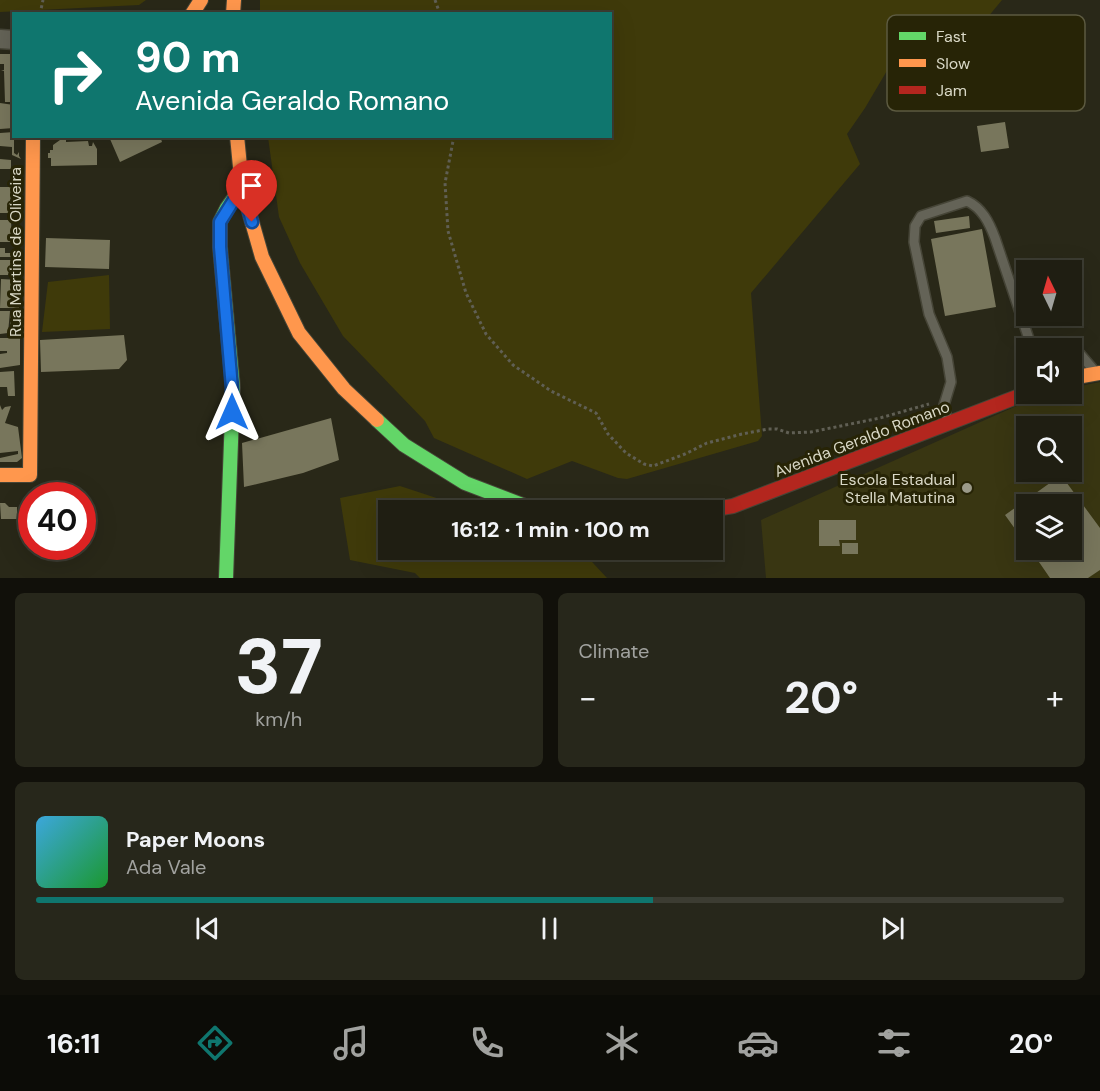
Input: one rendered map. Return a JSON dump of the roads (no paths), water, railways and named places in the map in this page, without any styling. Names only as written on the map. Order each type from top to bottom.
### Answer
[{"type":"main road","name":"Rua Martins de Oliveira","points":[[0,475],[30,475],[33,138]]},
{"type":"main road","points":[[235,140],[242,187],[262,257],[299,333],[344,389],[404,445],[465,483],[511,500]]},
{"type":"main road","points":[[226,578],[232,388],[220,247],[220,222],[242,187]]},
{"type":"main road","points":[[1082,376],[1098,373]]},
{"type":"main road","name":"Avenida Geraldo Romano","points":[[723,508],[733,507],[1016,397]]},
{"type":"lane","points":[[948,423],[944,405],[951,382],[946,357],[929,314],[914,242],[915,226],[921,216],[967,201],[978,206],[992,230],[1029,338]]},
{"type":"lane","points":[[1082,356],[1098,373]]},
{"type":"place","name":"Escola Estadual Stella Matutina","points":[[967,488]]}]
